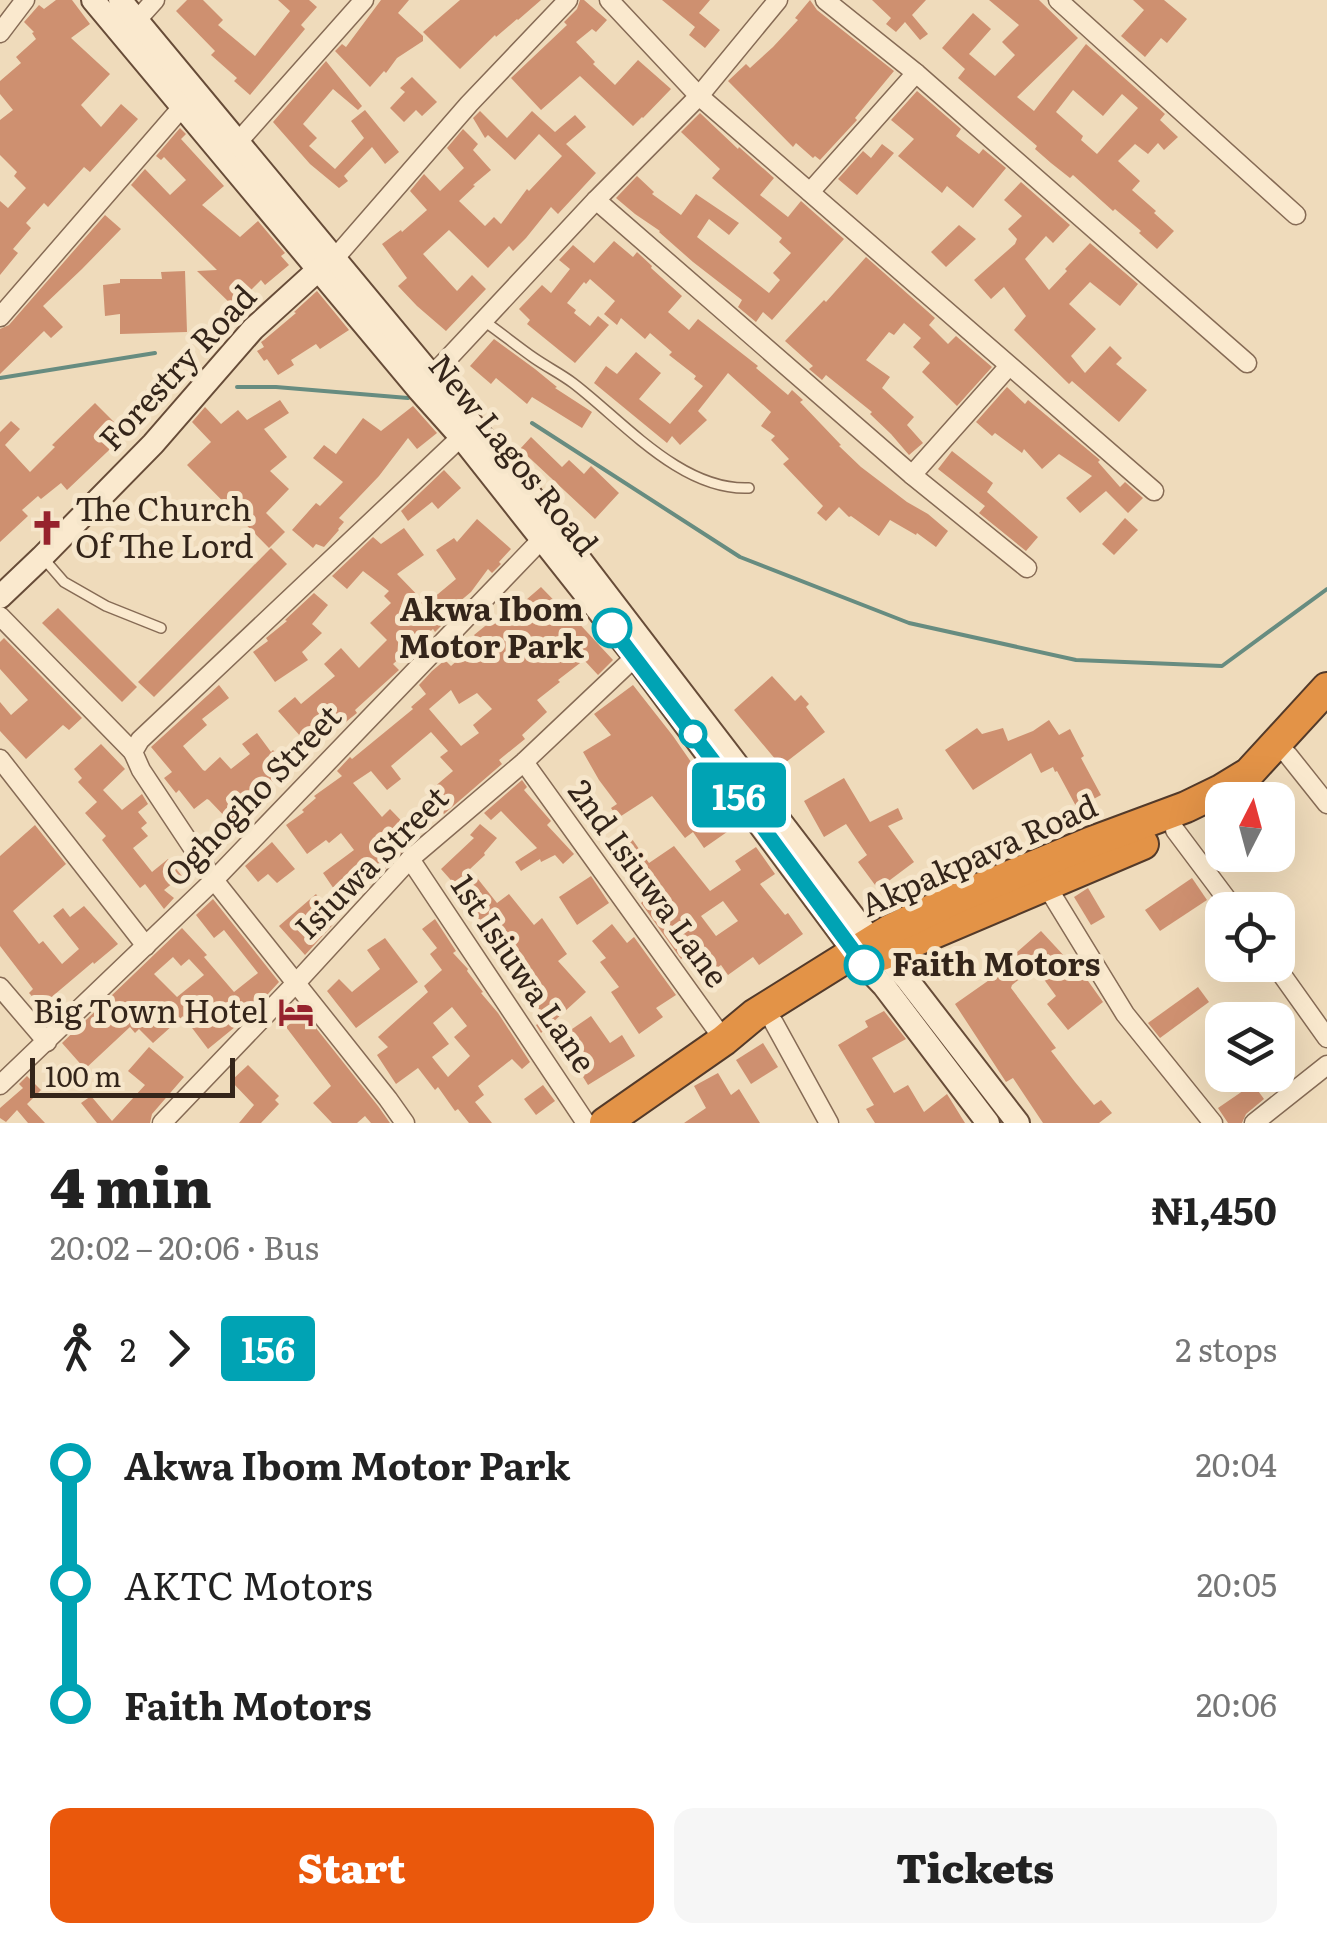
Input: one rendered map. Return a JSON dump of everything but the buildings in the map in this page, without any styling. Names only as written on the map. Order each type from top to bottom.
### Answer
[{"type":"highway","name":"Akpakpava Road","points":[[605,1123],[724,1040],[754,1014],[868,953],[952,900],[1221,790],[1249,772],[1327,688]]},
{"type":"highway","points":[[1260,782],[1327,711]]},
{"type":"highway","name":"Akpakpava Road","points":[[629,1123],[774,1024],[868,953],[1046,885],[1205,815]]},
{"type":"main road","name":"New Lagos Road","points":[[93,0],[327,264],[425,383],[529,493],[868,953]]},
{"type":"main road","name":"New Lagos Road","points":[[120,0],[238,143],[327,264]]},
{"type":"main road","name":"Forestry Road","points":[[0,597],[153,444],[253,329],[327,264]]},
{"type":"main road","name":"New Lagos Road","points":[[425,383],[461,437],[541,540],[868,953]]},
{"type":"main road","points":[[868,953],[884,986],[988,1123]]},
{"type":"main road","points":[[868,953],[906,978],[1018,1123]]},
{"type":"street","points":[[0,33],[25,0]]},
{"type":"street","points":[[137,20],[154,0]]},
{"type":"street","points":[[238,143],[364,0]]},
{"type":"street","points":[[327,264],[568,0]]},
{"type":"street","points":[[609,0],[700,96],[1154,490]]},
{"type":"street","points":[[425,383],[596,200],[700,96],[778,0]]},
{"type":"street","points":[[825,0],[916,73],[1248,363]]},
{"type":"street","points":[[1058,0],[1296,215]]},
{"type":"street","points":[[810,192],[916,73]]},
{"type":"street","points":[[0,318],[183,106]]},
{"type":"street","points":[[596,200],[912,475],[1027,568]]},
{"type":"street","points":[[912,475],[1009,366]]},
{"type":"street","points":[[132,752],[140,740],[461,437]]},
{"type":"street","name":"Oghogho Street","points":[[0,1085],[214,880],[541,540]]},
{"type":"street","points":[[0,616],[132,752],[214,880],[404,1123]]},
{"type":"street","name":"Isiuwa Street","points":[[162,1123],[410,859],[524,762],[635,657]]},
{"type":"street","points":[[1288,754],[1327,804]]},
{"type":"street","points":[[0,760],[146,946]]},
{"type":"street","name":"2nd Isiuwa Lane","points":[[524,762],[724,1040]]},
{"type":"street","points":[[1175,830],[1222,892]]},
{"type":"street","name":"1st Isiuwa Lane","points":[[410,859],[586,1123]]},
{"type":"street","points":[[1046,885],[1125,1014],[1212,1123]]},
{"type":"street","points":[[1287,982],[1327,1038]]},
{"type":"street","points":[[0,986],[46,1042]]},
{"type":"street","points":[[774,1024],[829,1123]]},
{"type":"street","points":[[1254,1123],[1327,1065]]},
{"type":"lane","points":[[484,321],[570,380],[678,467],[714,484],[749,488]]},
{"type":"lane","points":[[42,557],[64,582],[106,606],[161,628]]},
{"type":"waterway","points":[[0,378],[155,353]]},
{"type":"waterway","points":[[237,387],[408,398]]},
{"type":"waterway","points":[[532,423],[740,557],[909,623],[1076,660],[1222,666],[1327,589]]},
{"type":"bus line","name":"156","points":[[612,628],[864,965]]},
{"type":"place","name":"The Church Of The Lord","points":[[47,528]]},
{"type":"place","name":"Akwa Ibom Motor Park","points":[[612,628]]},
{"type":"place","name":"Faith Motors","points":[[864,965]]},
{"type":"place","name":"Big Town Hotel","points":[[296,1012]]}]
